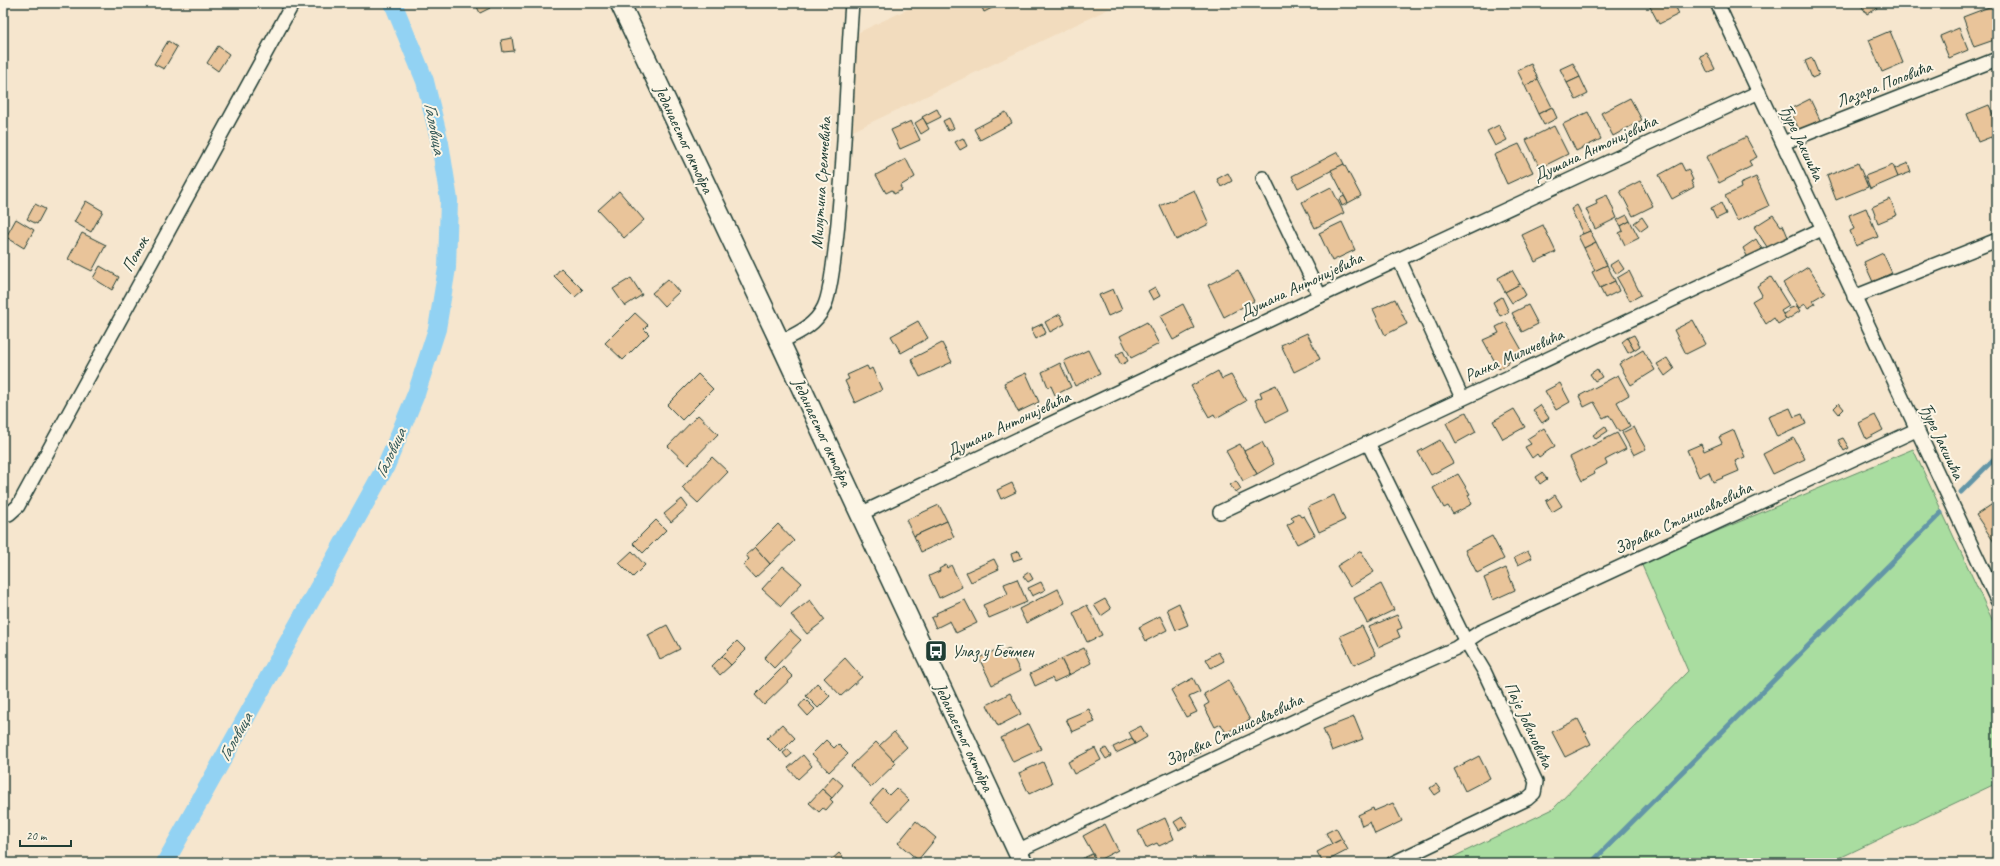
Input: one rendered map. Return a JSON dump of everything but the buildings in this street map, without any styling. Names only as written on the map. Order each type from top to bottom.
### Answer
[{"type":"main road","name":"Једанаестог октобра","points":[[620,3],[1020,857]]},
{"type":"street","name":"Поток","points":[[3,514],[9,514],[18,506],[293,3]]},
{"type":"street","name":"Милутина Сремчевића","points":[[780,342],[805,330],[815,321],[825,307],[833,268],[839,214],[852,3]]},
{"type":"street","name":"Ђуре Јакшића","points":[[1717,3],[1997,600]]},
{"type":"street","name":"Лазара Поповића","points":[[1783,143],[1997,58]]},
{"type":"street","name":"Душана Антонијевића","points":[[860,514],[1320,296],[1759,92]]},
{"type":"street","points":[[1263,178],[1320,296]]},
{"type":"street","name":"Ранка Миличевића","points":[[1220,512],[1462,398],[1537,365],[1822,229]]},
{"type":"street","points":[[1854,297],[1997,240]]},
{"type":"street","points":[[1399,259],[1462,398]]},
{"type":"street","name":"Здравка Станисављевића","points":[[1020,857],[1333,704],[1456,648],[1480,632],[1916,430]]},
{"type":"street","points":[[1368,443],[1466,641]]},
{"type":"street","name":"Паје Јовановића","points":[[1393,863],[1527,799],[1534,793],[1536,782],[1484,671],[1466,641]]},
{"type":"shaded area","points":[[921,3],[1121,3],[853,131],[857,33]]},
{"type":"green space","points":[[1913,449],[1997,630],[1997,783],[1829,863],[1441,863],[1553,809],[1688,671],[1641,563]]},
{"type":"waterway","name":"Галовица","points":[[165,863],[386,466],[416,394],[437,329],[447,268],[449,200],[440,143],[425,81],[393,3]]},
{"type":"waterway","points":[[1961,492],[1997,456]]},
{"type":"waterway","points":[[1591,863],[1941,513]]},
{"type":"place","name":"Улаз у Бечмен","points":[[936,651]]}]
